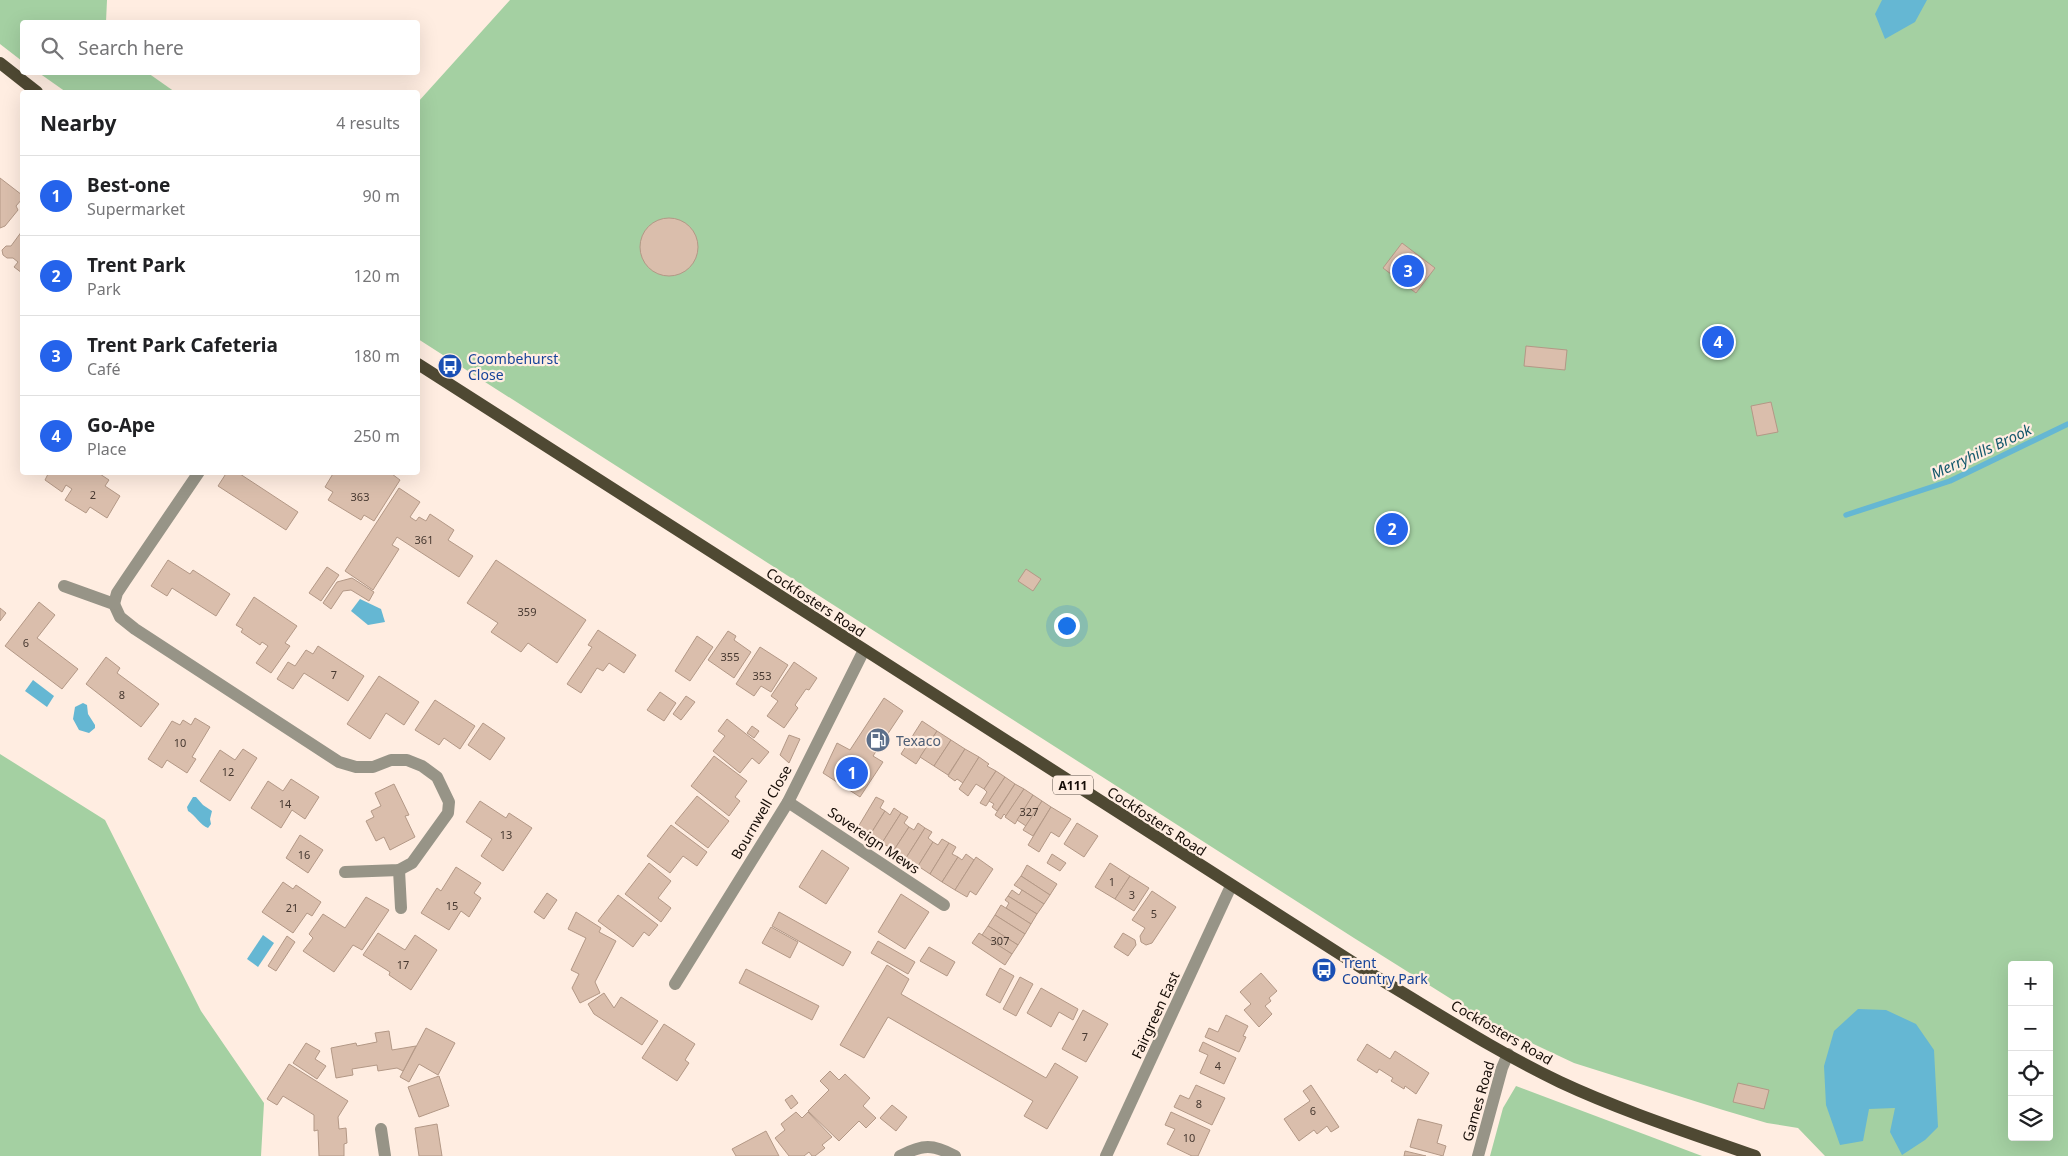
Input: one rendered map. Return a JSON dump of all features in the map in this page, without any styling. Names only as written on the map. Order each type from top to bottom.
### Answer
[{"type":"main road","points":[[0,63],[34,90]]},
{"type":"main road","name":"Cockfosters Road","points":[[420,365],[1230,886],[1368,972],[1508,1054],[1559,1081],[1612,1104],[1755,1156]]},
{"type":"street","points":[[197,475],[124,581],[117,593],[114,604],[120,617],[134,629],[340,762],[356,767],[373,767],[392,760],[407,760],[422,766],[437,777],[449,802],[448,813],[412,863],[399,870],[345,872]]},
{"type":"street","points":[[64,586],[114,604]]},
{"type":"street","name":"Bournwell Close","points":[[675,984],[788,802],[864,650]]},
{"type":"street","name":"Sovereign Mews","points":[[788,802],[811,815],[944,905]]},
{"type":"street","points":[[399,870],[401,908]]},
{"type":"street","name":"Fairgreen East","points":[[1106,1156],[1230,886]]},
{"type":"street","name":"Games Road","points":[[1478,1156],[1499,1078],[1508,1054]]},
{"type":"street","points":[[381,1130],[386,1156]]},
{"type":"street","points":[[900,1156],[912,1150],[929,1146],[955,1156]]},
{"type":"green space","points":[[0,0],[107,0],[106,20],[20,20],[20,59],[0,44]]},
{"type":"green space","points":[[510,0],[2068,0],[2068,1156],[1825,1156],[1798,1128],[1767,1123],[1574,1063],[1491,1024],[420,340],[420,100]]},
{"type":"green space","points":[[42,75],[151,75],[172,90],[63,90]]},
{"type":"green space","points":[[0,754],[105,820],[201,1011],[264,1103],[261,1156],[0,1156]]},
{"type":"green space","points":[[1516,1086],[1702,1156],[1490,1156],[1503,1108]]},
{"type":"water","points":[[1882,0],[1927,0],[1915,22],[1885,39],[1875,14]]},
{"type":"water","points":[[360,599],[381,609],[385,622],[368,625],[351,611]]},
{"type":"water","points":[[33,680],[54,696],[47,707],[25,691]]},
{"type":"water","points":[[83,703],[87,705],[88,714],[95,725],[95,728],[89,733],[79,730],[73,719],[75,707]]},
{"type":"water","points":[[193,797],[196,797],[212,811],[211,824],[208,828],[188,811],[187,807]]},
{"type":"water","points":[[263,935],[274,943],[258,967],[247,959]]},
{"type":"water","points":[[1858,1009],[1886,1010],[1916,1024],[1934,1050],[1938,1127],[1925,1140],[1902,1155],[1890,1132],[1895,1108],[1869,1109],[1863,1141],[1840,1145],[1826,1105],[1824,1066],[1834,1031]]},
{"type":"building","points":[[0,178],[20,193],[20,201],[16,206],[18,210],[5,226],[0,228]]},
{"type":"building","points":[[669,218],[685,223],[693,231],[698,247],[693,263],[685,271],[669,276],[653,271],[645,263],[640,247],[645,231],[653,223]]},
{"type":"building","points":[[20,234],[20,272],[14,267],[18,262],[13,258],[7,258],[3,255],[2,250],[6,246],[11,246]]},
{"type":"building","points":[[1402,243],[1435,268],[1416,293],[1383,268]]},
{"type":"building","points":[[1715,328],[1732,336],[1722,356],[1705,347]]},
{"type":"building","points":[[1526,346],[1567,350],[1565,370],[1524,366]]},
{"type":"building","points":[[1771,402],[1778,432],[1757,436],[1751,406]]},
{"type":"building","points":[[48,475],[102,475],[109,480],[105,486],[120,496],[107,518],[90,507],[86,513],[65,500],[72,489],[66,485],[62,492],[45,480]]},
{"type":"building","points":[[225,475],[242,475],[298,512],[286,530],[218,486]]},
{"type":"building","points":[[332,475],[393,475],[400,480],[374,521],[364,515],[361,520],[328,500],[333,492],[325,487]]},
{"type":"building","points":[[399,488],[420,502],[410,517],[416,521],[419,517],[426,521],[430,514],[454,530],[448,540],[473,556],[459,577],[397,537],[392,545],[399,549],[373,590],[345,571]]},
{"type":"building","points":[[168,560],[190,574],[193,570],[230,594],[216,616],[172,588],[167,596],[151,586]]},
{"type":"building","points":[[496,560],[586,620],[557,663],[528,643],[521,652],[491,632],[498,623],[467,603]]},
{"type":"building","points":[[327,567],[339,575],[321,601],[309,593]]},
{"type":"building","points":[[1026,569],[1041,579],[1033,591],[1018,581]]},
{"type":"building","points":[[352,578],[374,592],[369,601],[351,590],[343,591],[331,609],[323,603],[337,582]]},
{"type":"building","points":[[254,597],[297,626],[285,643],[290,646],[271,673],[256,663],[268,646],[262,642],[260,645],[241,632],[243,629],[236,625]]},
{"type":"building","points":[[39,602],[55,615],[37,638],[78,669],[62,689],[5,646]]},
{"type":"building","points":[[0,608],[6,613],[0,621]]},
{"type":"building","points":[[598,630],[636,655],[624,673],[609,663],[603,671],[597,668],[581,693],[567,684],[592,647],[588,645]]},
{"type":"building","points":[[728,631],[736,636],[734,640],[751,652],[734,678],[708,660]]},
{"type":"building","points":[[697,636],[713,647],[690,681],[675,671]]},
{"type":"building","points":[[318,646],[364,676],[348,701],[304,673],[293,689],[277,679],[288,662],[295,666],[306,650],[313,654]]},
{"type":"building","points":[[760,647],[788,665],[771,692],[761,686],[754,696],[736,684]]},
{"type":"building","points":[[106,657],[120,668],[117,673],[159,704],[141,727],[86,684]]},
{"type":"building","points":[[794,662],[817,678],[809,690],[806,689],[795,705],[798,708],[784,728],[767,716],[778,701],[771,696]]},
{"type":"building","points":[[379,676],[419,702],[404,725],[386,713],[370,739],[347,724]]},
{"type":"building","points":[[660,692],[676,703],[664,721],[647,710]]},
{"type":"building","points":[[686,696],[695,702],[681,720],[673,714]]},
{"type":"building","points":[[884,698],[903,711],[873,756],[883,762],[860,797],[823,773],[837,743],[850,750]]},
{"type":"building","points":[[435,700],[475,726],[460,749],[444,738],[439,745],[415,730]]},
{"type":"building","points":[[195,718],[210,727],[192,757],[196,759],[187,773],[167,760],[162,768],[148,759],[172,721],[180,725],[183,720],[191,725]]},
{"type":"building","points":[[727,719],[769,752],[759,764],[752,758],[740,773],[713,751],[725,736],[718,731]]},
{"type":"building","points":[[922,721],[937,731],[916,764],[901,754]]},
{"type":"building","points":[[483,723],[505,738],[490,760],[468,745]]},
{"type":"building","points":[[752,726],[759,731],[754,738],[747,733]]},
{"type":"building","points":[[937,731],[951,740],[934,766],[920,757]]},
{"type":"building","points":[[789,735],[800,739],[789,763],[780,755]]},
{"type":"building","points":[[951,740],[965,749],[948,775],[934,766]]},
{"type":"building","points":[[243,749],[257,758],[230,801],[200,781],[220,750],[235,760]]},
{"type":"building","points":[[965,749],[979,757],[963,783],[957,779],[955,781],[948,776]]},
{"type":"building","points":[[714,756],[747,781],[735,797],[740,801],[729,816],[691,786]]},
{"type":"building","points":[[979,757],[989,764],[987,766],[996,771],[984,789],[976,784],[968,796],[959,789]]},
{"type":"building","points":[[996,771],[1005,777],[986,806],[980,803],[987,792],[984,789]]},
{"type":"building","points":[[1005,777],[1015,784],[997,811],[992,807],[994,804],[989,801]]},
{"type":"building","points":[[291,779],[319,797],[305,819],[292,810],[281,828],[251,808],[268,781],[283,791]]},
{"type":"building","points":[[394,784],[409,815],[405,816],[415,837],[390,850],[384,837],[376,841],[366,821],[374,817],[371,811],[381,806],[375,793]]},
{"type":"building","points":[[1015,784],[1024,789],[1006,816],[1004,814],[1001,819],[995,815]]},
{"type":"building","points":[[1024,789],[1033,795],[1015,824],[1005,817]]},
{"type":"building","points":[[1033,795],[1042,801],[1026,826],[1017,820]]},
{"type":"building","points":[[697,796],[729,821],[708,848],[675,823]]},
{"type":"building","points":[[876,797],[884,801],[880,808],[885,811],[870,835],[858,827]]},
{"type":"building","points":[[480,801],[506,818],[509,813],[532,828],[503,871],[481,856],[492,839],[466,822]]},
{"type":"building","points":[[1042,801],[1051,807],[1033,836],[1023,830]]},
{"type":"building","points":[[1051,807],[1071,819],[1059,837],[1051,832],[1039,852],[1028,845]]},
{"type":"building","points":[[894,808],[901,813],[882,843],[870,835],[885,811],[890,815]]},
{"type":"building","points":[[901,813],[908,817],[904,823],[909,827],[894,850],[882,843]]},
{"type":"building","points":[[918,823],[925,828],[906,858],[894,850],[909,827],[914,830]]},
{"type":"building","points":[[1077,823],[1098,836],[1084,857],[1064,844]]},
{"type":"building","points":[[671,825],[707,852],[697,866],[683,856],[670,873],[647,856]]},
{"type":"building","points":[[925,828],[932,832],[928,838],[933,842],[918,866],[906,858]]},
{"type":"building","points":[[300,835],[323,850],[308,873],[286,858]]},
{"type":"building","points":[[942,839],[949,843],[930,874],[918,866],[933,842],[938,845]]},
{"type":"building","points":[[949,843],[956,847],[952,854],[958,857],[942,882],[930,874]]},
{"type":"building","points":[[822,850],[849,868],[826,904],[799,887]]},
{"type":"building","points":[[966,854],[974,860],[955,890],[942,882],[958,857],[962,860]]},
{"type":"building","points":[[1052,854],[1066,863],[1060,871],[1047,863]]},
{"type":"building","points":[[976,857],[993,869],[976,895],[970,891],[967,897],[955,890]]},
{"type":"building","points":[[649,863],[671,881],[658,898],[671,908],[661,922],[625,894]]},
{"type":"building","points":[[1110,863],[1130,876],[1115,899],[1095,887]]},
{"type":"building","points":[[1027,865],[1057,884],[1050,895],[1021,876]]},
{"type":"building","points":[[456,867],[481,883],[474,893],[481,898],[469,917],[461,911],[449,930],[421,913],[437,888],[441,891]]},
{"type":"building","points":[[1021,876],[1050,895],[1044,904],[1014,885]]},
{"type":"building","points":[[1130,876],[1149,888],[1134,911],[1115,899]]},
{"type":"building","points":[[283,882],[293,889],[296,885],[321,902],[312,916],[307,913],[293,933],[262,912]]},
{"type":"building","points":[[1012,890],[1019,895],[1022,890],[1044,904],[1037,914],[1008,896]]},
{"type":"building","points":[[1152,891],[1176,907],[1152,943],[1146,945],[1141,942],[1140,936],[1145,928],[1132,920]]},
{"type":"building","points":[[547,893],[557,900],[544,919],[534,912]]},
{"type":"building","points":[[901,894],[929,912],[905,949],[878,932]]},
{"type":"building","points":[[618,895],[658,925],[649,936],[644,932],[633,947],[598,921]]},
{"type":"building","points":[[1008,896],[1037,914],[1031,924],[1006,908],[1009,903],[1005,900]]},
{"type":"building","points":[[366,897],[389,910],[362,950],[353,945],[334,972],[303,951],[313,938],[309,934],[323,914],[345,928]]},
{"type":"building","points":[[1001,905],[1031,924],[1025,934],[995,915]]},
{"type":"building","points":[[576,912],[601,928],[599,932],[616,941],[595,982],[600,993],[580,1003],[572,988],[579,974],[571,970],[586,938],[568,929]]},
{"type":"building","points":[[779,912],[851,952],[843,966],[772,926]]},
{"type":"building","points":[[995,915],[1025,934],[1018,945],[988,926]]},
{"type":"building","points":[[988,926],[1018,945],[1012,954],[982,935]]},
{"type":"building","points":[[771,927],[798,942],[790,958],[762,943]]},
{"type":"building","points":[[378,933],[405,950],[415,935],[437,950],[411,990],[389,975],[390,972],[363,955]]},
{"type":"building","points":[[979,933],[1012,954],[1005,965],[972,943]]},
{"type":"building","points":[[1123,933],[1135,940],[1136,945],[1128,956],[1114,947]]},
{"type":"building","points":[[287,936],[295,942],[276,971],[268,966]]},
{"type":"building","points":[[878,941],[915,962],[908,974],[871,953]]},
{"type":"building","points":[[929,947],[955,962],[947,976],[920,961]]},
{"type":"building","points":[[887,965],[909,979],[901,994],[1046,1078],[1055,1063],[1078,1077],[1047,1129],[1024,1116],[1033,1101],[888,1017],[864,1058],[840,1045]]},
{"type":"building","points":[[1000,968],[1014,976],[1000,1003],[986,995]]},
{"type":"building","points":[[746,969],[819,1006],[812,1020],[739,983]]},
{"type":"building","points":[[1261,973],[1277,991],[1269,998],[1271,1001],[1265,1006],[1272,1014],[1259,1027],[1244,1010],[1251,1004],[1240,992]]},
{"type":"building","points":[[1020,977],[1033,984],[1016,1016],[1003,1009]]},
{"type":"building","points":[[1041,988],[1078,1009],[1073,1020],[1059,1012],[1051,1027],[1027,1013]]},
{"type":"building","points":[[604,993],[614,1008],[621,997],[658,1021],[642,1045],[594,1014],[588,1004]]},
{"type":"building","points":[[1083,1010],[1108,1024],[1086,1062],[1062,1049]]},
{"type":"building","points":[[1226,1015],[1248,1026],[1243,1036],[1246,1037],[1239,1052],[1205,1037],[1209,1028],[1218,1032]]},
{"type":"building","points":[[664,1024],[695,1044],[685,1060],[689,1063],[677,1081],[642,1058]]},
{"type":"building","points":[[426,1028],[455,1043],[438,1075],[419,1064],[409,1082],[400,1077]]},
{"type":"building","points":[[389,1031],[392,1050],[416,1046],[403,1071],[397,1068],[378,1071],[377,1065],[352,1069],[353,1075],[336,1078],[331,1048],[356,1043],[357,1046],[377,1042],[375,1033]]},
{"type":"building","points":[[1203,1042],[1236,1058],[1224,1084],[1200,1073],[1208,1055],[1199,1051]]},
{"type":"building","points":[[306,1043],[320,1051],[315,1059],[326,1066],[317,1079],[293,1063]]},
{"type":"building","points":[[1367,1044],[1390,1059],[1395,1051],[1429,1073],[1416,1094],[1405,1086],[1404,1089],[1391,1081],[1393,1078],[1379,1069],[1377,1073],[1357,1060]]},
{"type":"building","points":[[289,1064],[348,1101],[338,1117],[339,1129],[346,1128],[347,1143],[344,1144],[344,1156],[319,1156],[318,1130],[314,1131],[314,1115],[283,1096],[277,1105],[267,1099]]},
{"type":"building","points":[[830,1071],[839,1080],[845,1074],[870,1098],[863,1106],[876,1118],[866,1128],[859,1121],[839,1141],[808,1111],[829,1090],[820,1081]]},
{"type":"building","points":[[439,1076],[449,1106],[419,1117],[408,1087]]},
{"type":"building","points":[[1738,1083],[1769,1090],[1764,1109],[1733,1102]]},
{"type":"building","points":[[1196,1085],[1225,1098],[1212,1125],[1174,1107],[1180,1095],[1189,1099]]},
{"type":"building","points":[[1311,1085],[1339,1127],[1331,1132],[1327,1126],[1317,1134],[1314,1130],[1299,1141],[1284,1119],[1310,1101],[1303,1091]]},
{"type":"building","points":[[792,1095],[798,1103],[791,1109],[785,1100]]},
{"type":"building","points":[[892,1105],[907,1117],[896,1131],[880,1118]]},
{"type":"building","points":[[796,1112],[802,1118],[808,1112],[832,1137],[822,1145],[825,1148],[815,1156],[812,1156],[809,1152],[804,1156],[789,1156],[775,1138],[785,1130],[781,1124]]},
{"type":"building","points":[[1171,1112],[1210,1130],[1198,1156],[1192,1156],[1167,1144],[1175,1129],[1165,1125]]},
{"type":"building","points":[[1418,1119],[1442,1125],[1437,1143],[1446,1146],[1443,1156],[1410,1147]]},
{"type":"building","points":[[437,1124],[442,1156],[419,1156],[415,1128]]},
{"type":"building","points":[[766,1131],[779,1156],[736,1156],[732,1149]]},
{"type":"building","points":[[1405,1151],[1426,1156],[1404,1156]]},
{"type":"waterway","name":"Merryhills Brook","points":[[1846,515],[1950,481],[2068,424]]},
{"type":"place","name":"Trent Park Cafeteria","points":[[1408,271]]},
{"type":"place","name":"Go-Ape","points":[[1718,342]]},
{"type":"place","name":"Coombehurst Close","points":[[450,366]]},
{"type":"place","name":"Trent Park","points":[[1392,529]]},
{"type":"place","name":"Texaco","points":[[878,740]]},
{"type":"place","name":"Best-one","points":[[852,773]]},
{"type":"place","name":"Trent Country Park","points":[[1324,970]]}]
